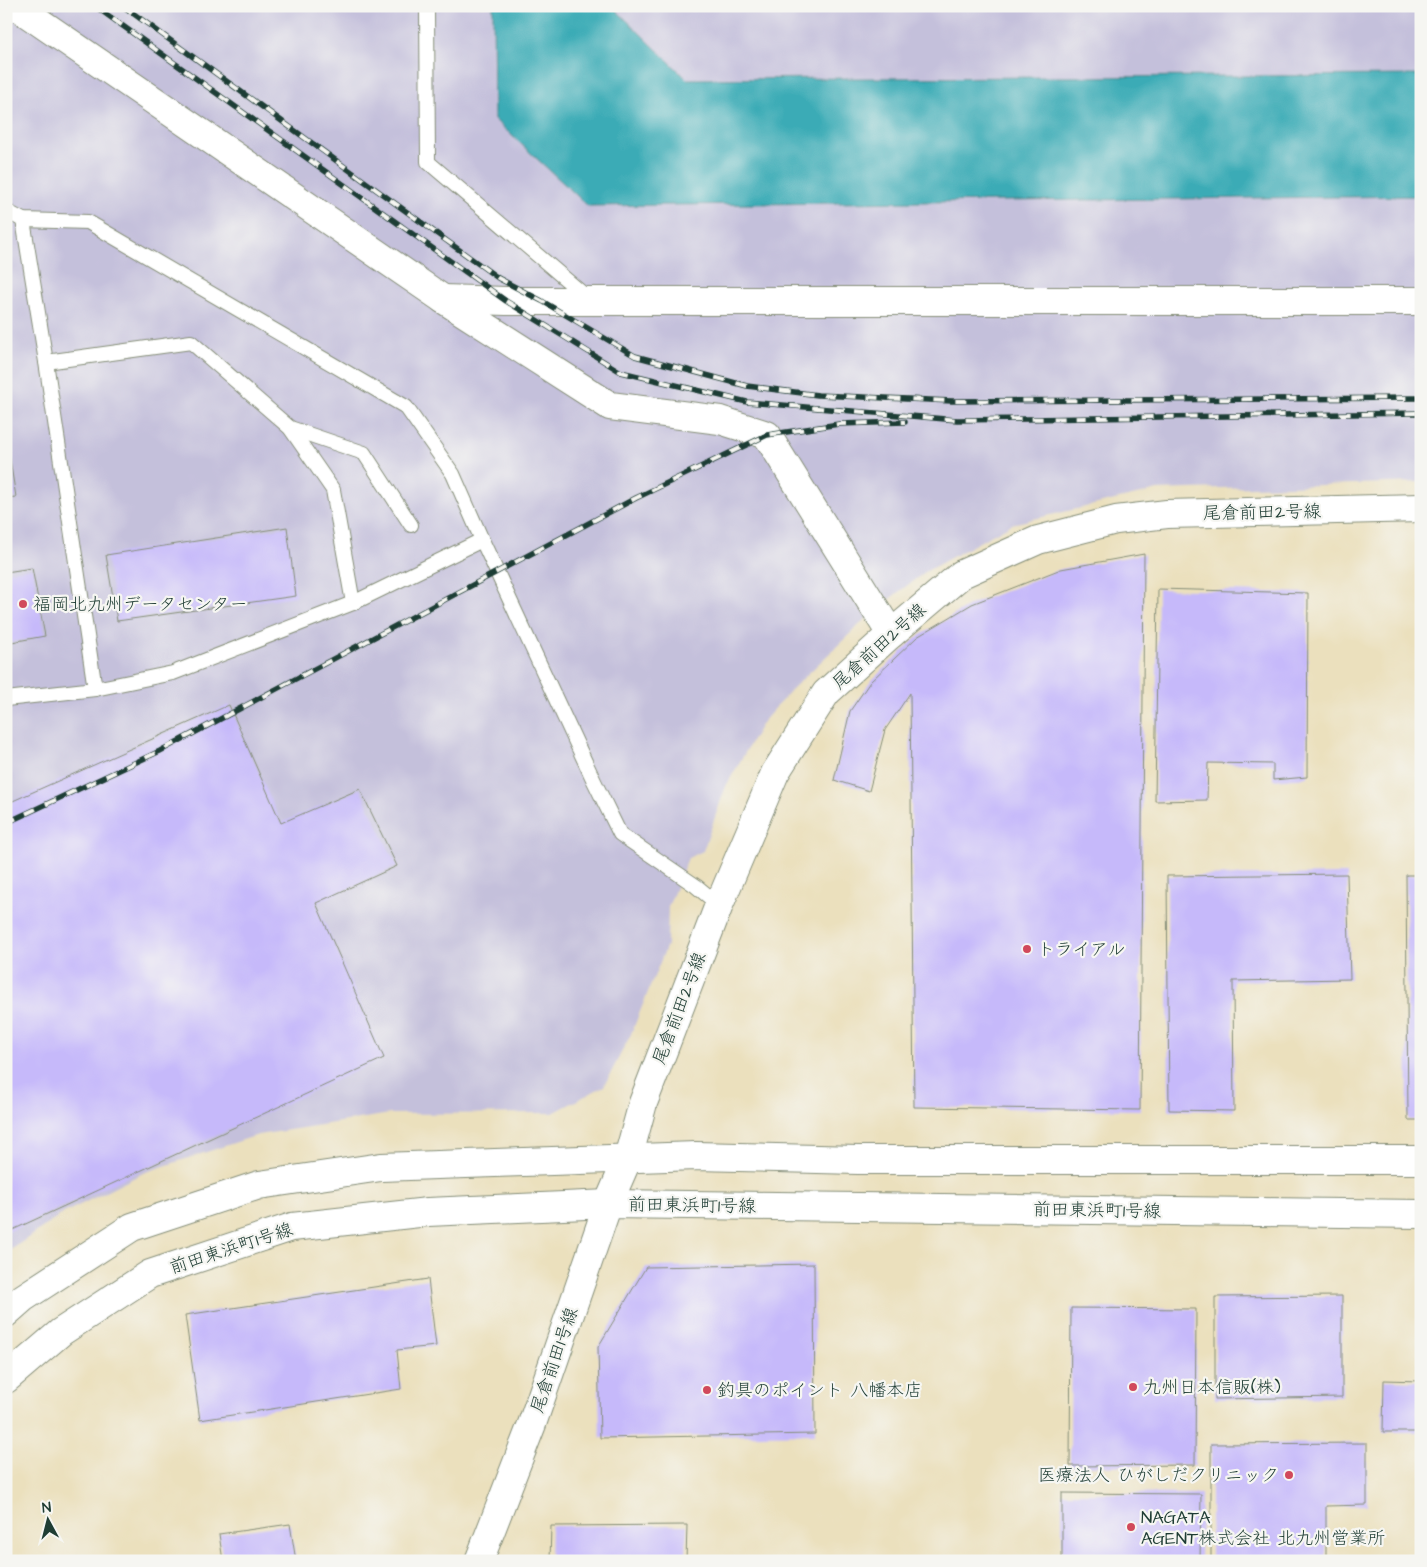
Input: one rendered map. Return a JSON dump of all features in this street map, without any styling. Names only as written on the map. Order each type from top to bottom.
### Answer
[{"type":"street","points":[[16,6],[443,299],[610,406],[720,420],[767,435],[891,634]]},
{"type":"street","points":[[443,299],[506,301],[1421,301]]},
{"type":"street","name":"尾倉前田2号線","points":[[628,1158],[643,1103],[719,905],[775,773],[826,693],[891,634],[962,574],[1038,540],[1116,520],[1167,514],[1421,508]]},
{"type":"street","points":[[6,1313],[23,1298],[132,1227],[258,1184],[381,1168],[696,1156],[858,1160],[1421,1160]]},
{"type":"street","name":"尾倉前田1号線","points":[[479,1561],[532,1424],[608,1204],[628,1158]]},
{"type":"street","name":"前田東浜町1号線","points":[[6,1379],[61,1332],[150,1274],[292,1226],[428,1212],[608,1204],[1421,1214]]},
{"type":"lane","points":[[427,6],[428,162],[591,301]]},
{"type":"lane","points":[[6,211],[23,220],[88,222],[406,407],[453,474],[620,834],[696,886],[719,905]]},
{"type":"lane","points":[[23,220],[95,689]]},
{"type":"lane","points":[[46,362],[190,342],[290,428],[333,490],[353,603]]},
{"type":"lane","points":[[290,428],[364,453],[411,525]]},
{"type":"lane","points":[[6,699],[95,689],[173,673],[353,603],[482,540]]},
{"type":"shaded area","points":[[6,6],[1421,6],[1421,482],[1158,490],[1012,524],[925,572],[876,609],[792,689],[762,723],[726,786],[703,851],[688,858],[668,907],[667,945],[631,1034],[604,1086],[553,1113],[390,1114],[258,1135],[143,1173],[62,1214],[6,1253]]},
{"type":"water","points":[[493,6],[616,6],[616,10],[687,79],[1421,75],[1421,196],[588,206],[494,119]]},
{"type":"building","points":[[6,442],[16,497],[6,498]]},
{"type":"building","points":[[287,527],[296,596],[117,621],[106,555]]},
{"type":"building","name":"トライアル","points":[[1144,554],[1140,1110],[914,1107],[910,693],[885,730],[869,791],[834,780],[850,711],[870,682],[917,637],[972,604],[1061,569]]},
{"type":"building","name":"福岡北九州データセンター","points":[[32,568],[45,636],[6,643],[6,572]]},
{"type":"building","points":[[1158,589],[1308,593],[1307,777],[1273,780],[1273,764],[1208,763],[1207,800],[1155,801]]},
{"type":"building","points":[[229,705],[281,823],[360,789],[397,866],[316,903],[384,1058],[6,1233],[6,804]]},
{"type":"building","points":[[1347,874],[1350,979],[1233,981],[1234,1111],[1169,1110],[1167,876]]},
{"type":"building","points":[[1406,875],[1421,875],[1421,1120],[1408,1120]]},
{"type":"building","name":"釣具のポイント 八幡本店","points":[[814,1264],[815,1434],[600,1438],[598,1347],[646,1267]]},
{"type":"building","points":[[428,1279],[436,1346],[397,1350],[401,1389],[200,1420],[185,1315]]},
{"type":"building","points":[[1342,1296],[1342,1397],[1215,1399],[1215,1297]]},
{"type":"building","name":"九州日本信販(株)","points":[[1071,1308],[1196,1309],[1195,1465],[1070,1466]]},
{"type":"building","points":[[1384,1380],[1421,1381],[1421,1432],[1383,1432]]},
{"type":"building","name":"医療法人 ひがしだクリニック","points":[[1367,1443],[1367,1505],[1326,1506],[1326,1561],[1211,1561],[1211,1444]]},
{"type":"building","name":"NAGATA AGENT株式会社 北九州営業所","points":[[1062,1493],[1201,1494],[1200,1561],[1062,1561]]},
{"type":"building","points":[[290,1524],[296,1561],[223,1561],[219,1534]]},
{"type":"building","points":[[687,1525],[686,1561],[550,1561],[551,1526]]},
{"type":"railway","points":[[95,6],[506,301],[621,372],[747,402],[957,420],[1421,413]]},
{"type":"railway","points":[[123,6],[498,278],[542,301],[635,356],[747,386],[818,395],[952,401],[1421,398]]},
{"type":"railway","points":[[6,823],[160,751],[636,498],[767,435],[839,424],[905,422]]},
{"type":"place","name":"福岡北九州データセンター","points":[[23,604]]},
{"type":"place","name":"トライアル","points":[[1027,949]]},
{"type":"place","name":"九州日本信販(株)","points":[[1133,1387]]},
{"type":"place","name":"釣具のポイント 八幡本店","points":[[707,1390]]},
{"type":"place","name":"医療法人 ひがしだクリニック","points":[[1289,1475]]},
{"type":"place","name":"NAGATA AGENT株式会社 北九州営業所","points":[[1131,1527]]}]
